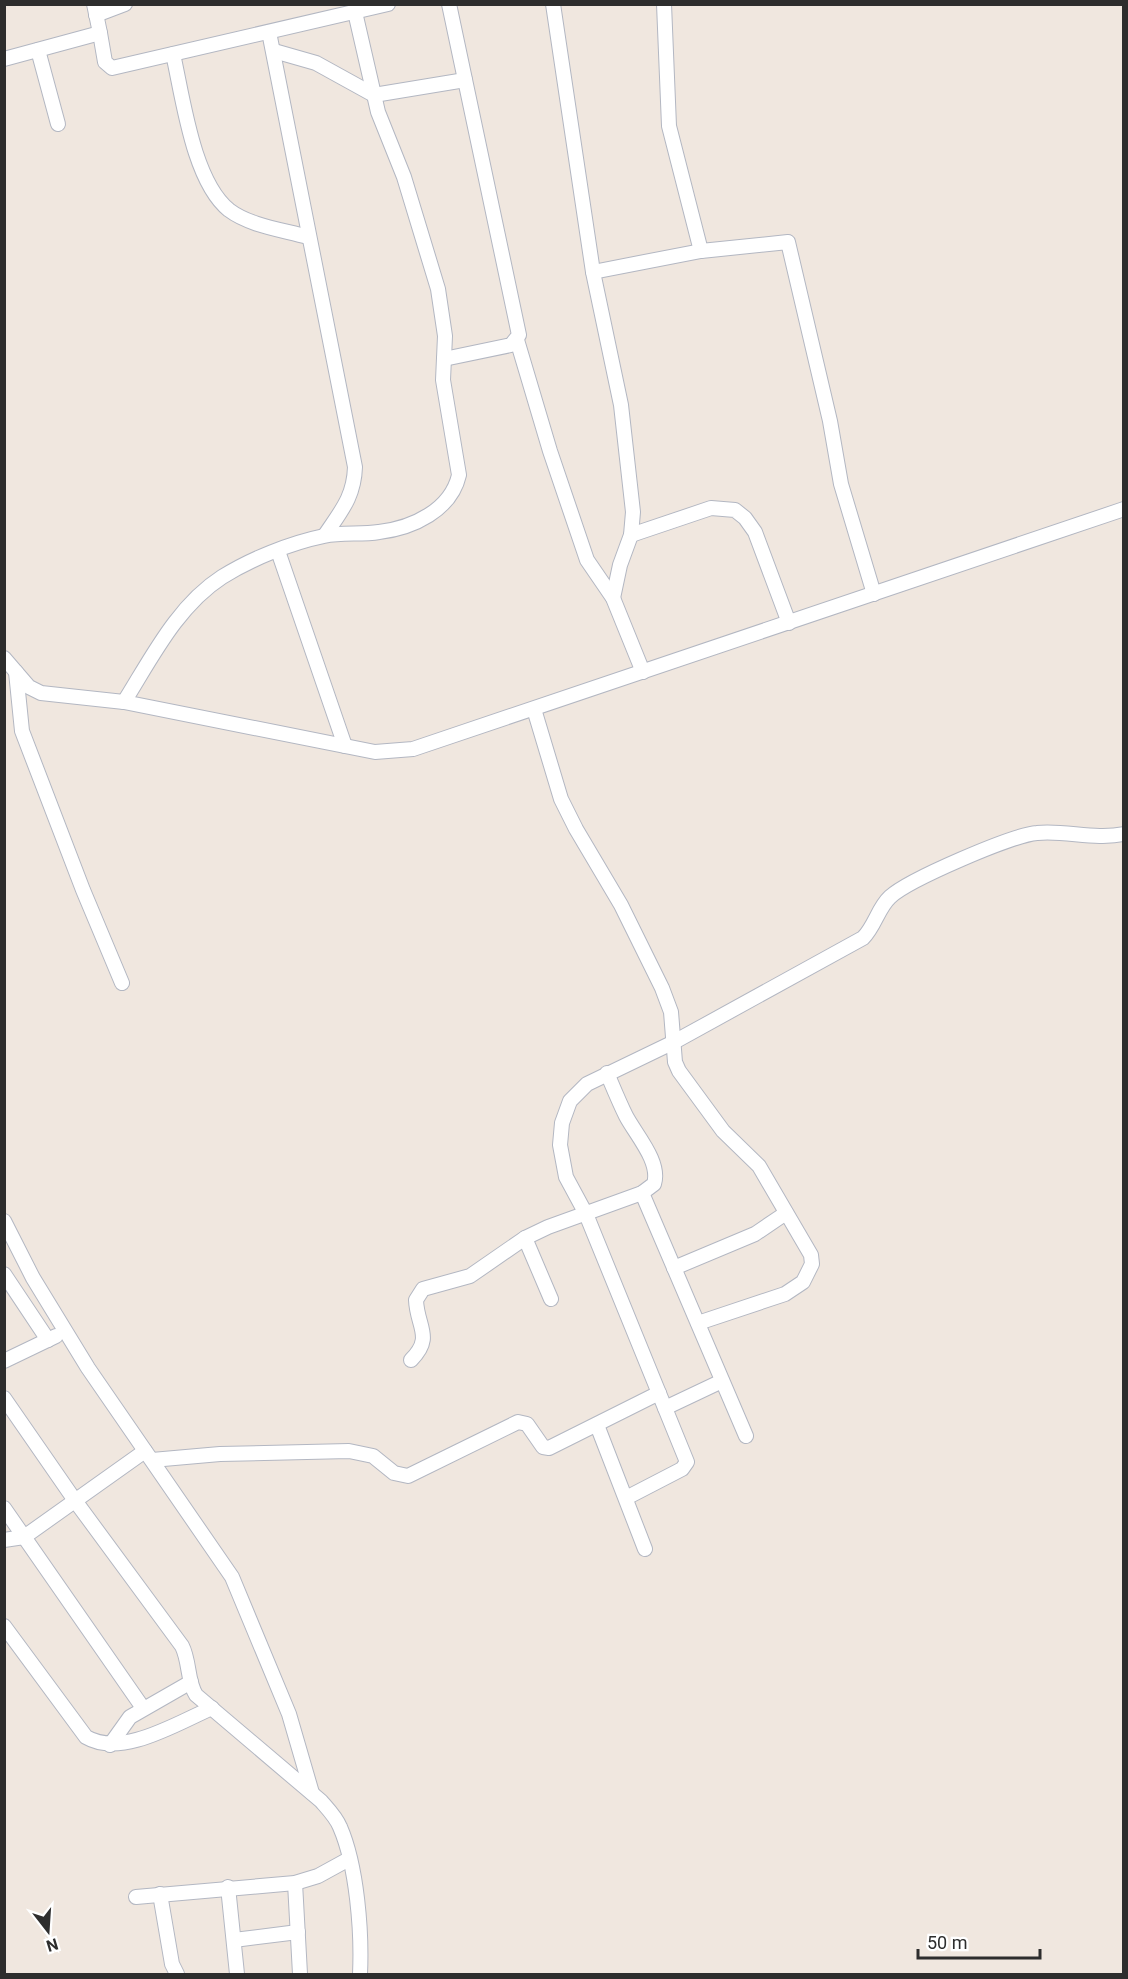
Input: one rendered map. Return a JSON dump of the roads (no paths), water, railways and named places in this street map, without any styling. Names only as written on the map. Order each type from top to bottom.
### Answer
[{"type":"street","points":[[125,4],[95,10],[105,62],[112,68],[388,4]]},
{"type":"street","points":[[449,4],[519,335],[518,340],[550,451],[587,560],[613,598],[644,672]]},
{"type":"street","points":[[553,4],[593,272],[621,405],[633,512],[631,535],[620,565],[613,598]]},
{"type":"street","points":[[664,4],[669,126],[701,251]]},
{"type":"street","points":[[124,702],[180,616],[200,594],[223,577],[278,551],[325,536],[380,532],[406,526],[433,512],[449,500],[459,475],[443,380],[445,336],[438,289],[404,177],[378,112],[355,12]]},
{"type":"street","points":[[269,32],[355,467],[354,486],[325,536]]},
{"type":"street","points":[[4,58],[100,33]]},
{"type":"street","points":[[38,50],[58,124]]},
{"type":"street","points":[[274,51],[316,63],[374,95],[465,80]]},
{"type":"street","points":[[173,54],[195,145],[214,193],[230,210],[251,221],[308,237]]},
{"type":"street","points":[[593,272],[701,251],[788,242],[830,421],[841,484],[874,594]]},
{"type":"street","points":[[444,359],[511,345],[518,340]]},
{"type":"street","points":[[631,535],[711,508],[735,510],[745,518],[755,532],[789,623]]},
{"type":"street","points":[[4,658],[29,687],[41,693],[124,702],[375,752],[395,753],[534,709],[1124,509]]},
{"type":"street","points":[[278,551],[345,746]]},
{"type":"street","points":[[16,672],[22,731],[122,983]]},
{"type":"street","points":[[534,709],[561,799],[621,905],[662,988],[671,1012],[675,1062],[679,1071],[723,1131],[759,1166],[811,1255],[809,1273],[804,1282],[785,1294],[698,1323]]},
{"type":"street","points":[[626,1498],[686,1466],[686,1458],[586,1214],[561,1164],[562,1123],[570,1101],[588,1084],[607,1073],[674,1042],[863,938],[872,929],[884,903],[892,894],[989,847],[1040,832],[1100,836],[1124,834]]},
{"type":"street","points":[[411,1360],[421,1351],[425,1340],[416,1308],[418,1293],[423,1289],[470,1276],[525,1238],[642,1192],[654,1184],[655,1173],[607,1073]]},
{"type":"street","points":[[642,1192],[746,1436]]},
{"type":"street","points":[[674,1268],[755,1234],[786,1213]]},
{"type":"street","points":[[4,1221],[33,1278],[66,1332],[232,1577],[289,1714],[312,1793]]},
{"type":"street","points":[[525,1238],[551,1299]]},
{"type":"street","points":[[4,1275],[48,1340]]},
{"type":"street","points":[[4,1361],[66,1332]]},
{"type":"street","points":[[665,1408],[722,1380]]},
{"type":"street","points":[[4,1540],[24,1537],[148,1456],[349,1451],[373,1456],[394,1473],[403,1476],[449,1457],[512,1423],[527,1424],[546,1449],[659,1393]]},
{"type":"street","points":[[4,1398],[76,1502],[182,1646],[189,1662],[191,1682],[196,1695],[312,1793],[336,1818],[349,1859],[355,1892],[360,1974]]},
{"type":"street","points":[[597,1425],[645,1548]]},
{"type":"street","points":[[4,1508],[143,1708]]},
{"type":"street","points":[[4,1626],[86,1737],[96,1743],[110,1745],[137,1740],[212,1708]]},
{"type":"street","points":[[110,1745],[124,1722],[143,1708],[191,1682]]},
{"type":"street","points":[[136,1897],[228,1887],[295,1883],[318,1876],[349,1859]]},
{"type":"street","points":[[295,1883],[300,1974]]},
{"type":"street","points":[[228,1887],[237,1974]]},
{"type":"street","points":[[160,1894],[172,1964],[177,1974]]},
{"type":"street","points":[[234,1940],[297,1932]]}]
